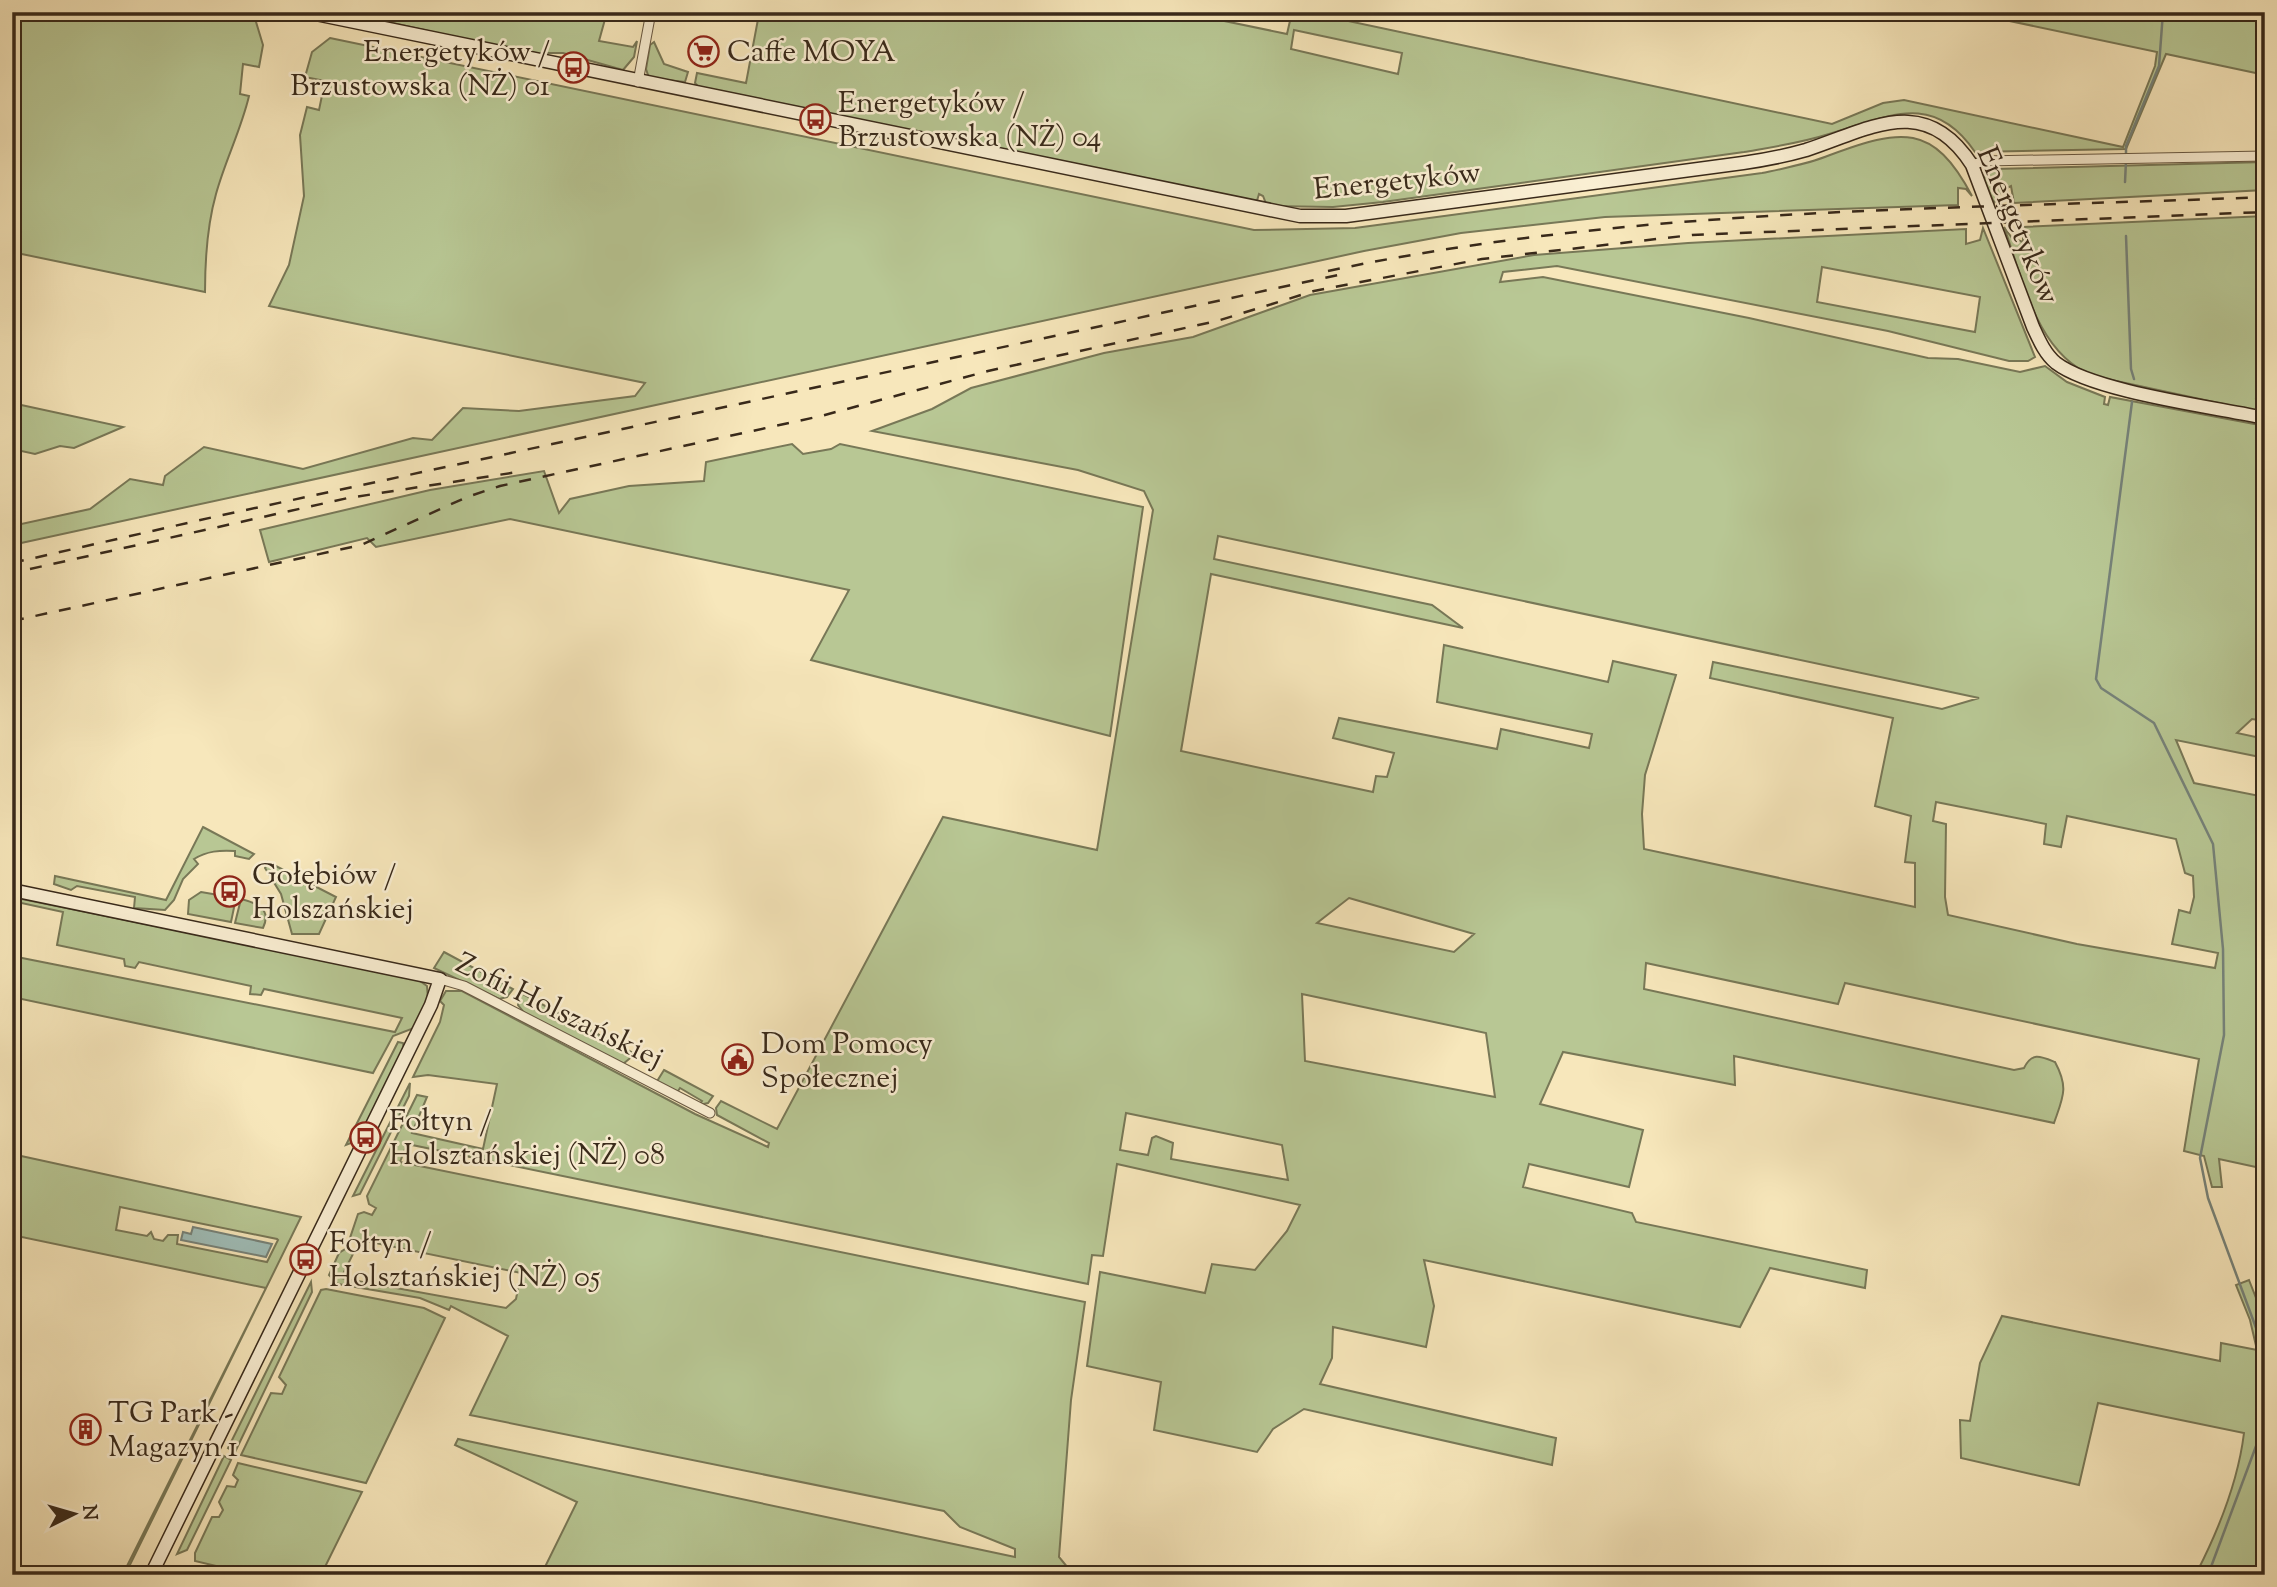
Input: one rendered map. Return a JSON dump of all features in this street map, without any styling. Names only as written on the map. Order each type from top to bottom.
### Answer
[{"type":"main road","name":"Energetyków","points":[[306,12],[1300,216],[1346,216],[1743,163],[1805,150],[1872,126],[1904,120],[1936,127],[1959,145],[1972,165],[2033,327],[2043,348],[2055,362],[2089,380],[2265,418]]},
{"type":"main road","name":"Zofii Holszańskiej","points":[[12,890],[440,979]]},
{"type":"main road","points":[[150,1575],[431,1005],[440,979]]},
{"type":"street","points":[[638,82],[651,12]]},
{"type":"street","points":[[1972,165],[1984,161],[2265,156]]},
{"type":"street","name":"Zofii Holszańskiej","points":[[440,979],[464,986],[710,1113]]},
{"type":"green space","points":[[12,12],[253,12],[263,45],[259,67],[243,64],[240,94],[249,96],[210,218],[205,292],[12,252]]},
{"type":"green space","points":[[384,12],[607,12],[599,41],[633,47],[637,41],[634,57],[623,70],[563,53],[542,53],[540,56],[384,21]]},
{"type":"green space","points":[[756,12],[1181,12],[1287,34],[1292,12],[1306,12],[1832,124],[1883,103],[1904,100],[2123,147],[2155,66],[2157,52],[1967,12],[2265,12],[2265,75],[2166,54],[2126,149],[1975,152],[1959,132],[1942,120],[1925,114],[1907,113],[1808,140],[1744,152],[1383,202],[1333,207],[1267,206],[1263,196],[1259,194],[1256,204],[701,90],[695,83],[697,73],[746,83],[759,14]],"holes":[[[1294,30],[1402,53],[1398,74],[1291,49]]]},
{"type":"green space","points":[[330,38],[1254,230],[1355,228],[1762,173],[1896,137],[1913,138],[1929,144],[1958,172],[1972,196],[1966,189],[1958,188],[1958,205],[1605,217],[1461,233],[1364,251],[12,545],[12,526],[90,509],[130,479],[163,485],[165,476],[204,447],[303,469],[413,438],[432,440],[463,408],[519,411],[635,396],[645,383],[269,306],[289,265],[304,196],[300,135],[307,107],[319,110],[325,81],[305,77],[312,52]]},
{"type":"green space","points":[[654,42],[664,64],[688,72],[685,82],[649,78],[646,69],[650,45]]},
{"type":"green space","points":[[2265,162],[2265,190],[2014,203],[2011,186],[2003,190],[1994,203],[1984,180],[1985,171],[1993,169]]},
{"type":"green space","points":[[2265,216],[2265,352],[2256,398],[2265,400],[2265,413],[2093,376],[2074,365],[2058,350],[2034,312],[2004,227],[2012,238],[2023,242],[2023,227]]},
{"type":"green space","points":[[1983,228],[2035,357],[2028,361],[2009,361],[1888,331],[1557,266],[1503,272],[1500,282],[1543,277],[1749,318],[1928,358],[1958,359],[2020,372],[2045,366],[2067,382],[2105,397],[2104,404],[2108,405],[2110,397],[2265,426],[2265,721],[2252,719],[2237,733],[2265,739],[2265,758],[2176,740],[2194,783],[2265,797],[2265,1169],[2219,1159],[2222,1187],[2212,1187],[2204,1156],[2184,1151],[2199,1059],[1845,983],[1838,1004],[1646,963],[1644,989],[2014,1070],[2024,1068],[2033,1057],[2045,1058],[2055,1062],[2059,1071],[2063,1086],[2062,1099],[2054,1123],[1734,1056],[1735,1085],[1563,1052],[1540,1104],[1643,1130],[1629,1187],[1529,1164],[1523,1187],[1632,1213],[1636,1222],[1867,1270],[1865,1288],[1770,1268],[1740,1327],[1424,1260],[1434,1306],[1426,1347],[1333,1327],[1332,1358],[1320,1384],[1556,1438],[1552,1465],[1304,1409],[1273,1429],[1257,1452],[1154,1430],[1161,1382],[1087,1366],[1100,1272],[1205,1293],[1212,1264],[1255,1270],[1287,1231],[1300,1205],[1117,1164],[1103,1256],[1092,1255],[1088,1284],[407,1144],[400,1162],[1085,1302],[1071,1400],[1059,1557],[1068,1568],[1101,1575],[541,1575],[577,1502],[455,1445],[458,1439],[1015,1557],[1015,1549],[960,1527],[944,1511],[470,1415],[508,1336],[451,1306],[449,1310],[420,1298],[338,1284],[329,1275],[339,1253],[347,1248],[354,1252],[341,1278],[506,1308],[516,1299],[521,1273],[361,1240],[358,1244],[350,1238],[358,1214],[364,1212],[372,1215],[376,1208],[369,1204],[367,1196],[417,1095],[427,1097],[412,1133],[483,1149],[497,1084],[428,1075],[413,1077],[440,1022],[444,1005],[440,1001],[446,991],[462,991],[695,1114],[768,1147],[769,1143],[717,1115],[716,1108],[721,1101],[777,1129],[943,817],[1097,850],[1153,510],[1144,491],[1078,470],[872,431],[932,409],[971,388],[1104,353],[1193,337],[1310,295],[1534,255],[1688,243],[1966,229],[1966,244],[1980,240]],"holes":[[[1822,267],[1980,297],[1975,332],[1817,302]],[[1218,536],[1979,698],[1942,709],[1713,662],[1710,678],[1893,718],[1875,806],[1911,816],[1905,862],[1915,863],[1915,907],[1644,849],[1642,814],[1645,775],[1676,675],[1613,661],[1608,682],[1444,645],[1437,702],[1592,734],[1589,748],[1501,729],[1497,749],[1339,718],[1333,738],[1394,753],[1387,777],[1376,776],[1373,792],[1181,751],[1211,574],[1463,628],[1432,605],[1214,559]],[[1936,802],[2046,824],[2044,844],[2061,847],[2067,816],[2176,839],[2185,873],[2193,876],[2194,897],[2190,913],[2179,910],[2172,944],[2218,953],[2215,968],[2077,944],[1948,915],[1945,897],[1946,824],[1933,821]],[[1349,898],[1474,934],[1454,952],[1317,923]],[[1302,994],[1486,1033],[1495,1097],[1305,1061]],[[1126,1113],[1282,1145],[1288,1180],[1171,1159],[1173,1143],[1156,1136],[1152,1138],[1148,1155],[1120,1150]]]},
{"type":"green space","points":[[12,403],[123,427],[74,448],[60,446],[35,454],[12,449]]},
{"type":"green space","points":[[792,444],[803,454],[831,449],[840,444],[1143,507],[1110,736],[811,660],[849,590],[510,519],[376,547],[367,538],[269,562],[260,530],[430,490],[544,471],[559,513],[570,499],[629,486],[704,481],[706,462]]},
{"type":"green space","points":[[203,827],[254,854],[249,859],[235,856],[235,851],[219,851],[194,859],[198,864],[183,879],[174,900],[165,910],[134,908],[135,897],[77,886],[71,890],[54,884],[55,876],[166,900]]},
{"type":"green space","points":[[268,862],[336,897],[319,934],[292,934],[281,894],[265,868]]},
{"type":"green space","points":[[201,892],[236,898],[231,922],[188,914],[189,900]]},
{"type":"green space","points":[[12,897],[417,979],[427,986],[428,1000],[414,1028],[393,1036],[373,1073],[12,997],[12,956],[395,1032],[402,1018],[264,989],[261,995],[250,994],[251,986],[139,962],[135,968],[125,966],[124,959],[57,945],[63,912],[12,901]]},
{"type":"green space","points":[[241,899],[261,908],[266,916],[263,928],[235,923]]},
{"type":"green space","points":[[444,952],[513,989],[507,997],[499,999],[434,968]]},
{"type":"green space","points":[[521,993],[635,1054],[623,1064],[526,1015],[518,1005]]},
{"type":"green space","points":[[398,1042],[403,1043],[404,1050],[359,1140],[346,1145]]},
{"type":"green space","points":[[664,1070],[713,1096],[708,1103],[699,1105],[702,1101],[680,1088],[676,1094],[656,1083]]},
{"type":"green space","points":[[410,1083],[409,1096],[360,1194],[353,1196]]},
{"type":"green space","points":[[12,1154],[301,1217],[125,1575],[123,1574],[266,1288],[12,1235]],"holes":[[[120,1207],[277,1239],[267,1262],[177,1244],[178,1235],[168,1235],[163,1241],[154,1239],[151,1232],[147,1236],[116,1230]]]},
{"type":"green space","points":[[2249,1280],[2265,1321],[2265,1575],[2172,1575],[2174,1568],[2197,1572],[2226,1505],[2244,1433],[2098,1403],[2079,1485],[1961,1458],[1960,1420],[1970,1421],[1980,1363],[2002,1316],[2220,1361],[2221,1343],[2257,1350],[2250,1320],[2236,1285]]},
{"type":"green space","points":[[311,1282],[312,1292],[235,1452],[228,1448]]},
{"type":"green space","points":[[321,1290],[424,1308],[445,1318],[366,1483],[241,1455],[271,1393],[282,1394],[286,1385],[279,1377]]},
{"type":"green space","points":[[224,1456],[231,1460],[187,1550],[177,1554]]},
{"type":"green space","points":[[238,1463],[362,1492],[321,1575],[254,1575],[195,1561],[195,1553],[212,1517],[219,1517],[223,1510],[219,1502],[227,1486],[235,1487],[238,1480],[233,1475]]},
{"type":"water","points":[[193,1227],[272,1244],[266,1257],[181,1240],[183,1232],[191,1234]]},
{"type":"waterway","points":[[2126,155],[2126,146],[2159,66],[2163,12]]},
{"type":"waterway","points":[[2125,182],[2126,161]]},
{"type":"waterway","points":[[2126,236],[2131,369],[2134,379]]},
{"type":"waterway","points":[[2132,402],[2096,679],[2101,688],[2154,723],[2213,844],[2223,949],[2224,1035],[2200,1158],[2208,1198],[2262,1344],[2265,1362]]},
{"type":"waterway","points":[[2208,1575],[2265,1422]]},
{"type":"railway","points":[[1328,271],[1444,250],[1677,222],[1794,214],[2265,197]]},
{"type":"railway","points":[[12,621],[361,545],[467,497],[500,486],[821,416],[988,371],[1217,321],[1314,291],[1482,259],[1692,235],[2265,212]]},
{"type":"railway","points":[[12,563],[218,516],[1338,275]]},
{"type":"railway","points":[[30,569],[348,498],[524,471]]},
{"type":"place","name":"Caffe MOYA","points":[[704,51]]},
{"type":"place","name":"Energetyków / Brzustowska (NŻ) 01","points":[[573,68]]},
{"type":"place","name":"Energetyków / Brzustowska (NŻ) 04","points":[[815,119]]},
{"type":"place","name":"Gołębiów / Holszańskiej","points":[[229,891]]},
{"type":"place","name":"Dom Pomocy Społecznej","points":[[738,1060]]},
{"type":"place","name":"Fołtyn / Holsztańskiej (NŻ) 08","points":[[366,1137]]},
{"type":"place","name":"Fołtyn / Holsztańskiej (NŻ) 05","points":[[306,1259]]},
{"type":"place","name":"TG Park - Magazyn 1","points":[[85,1429]]}]
